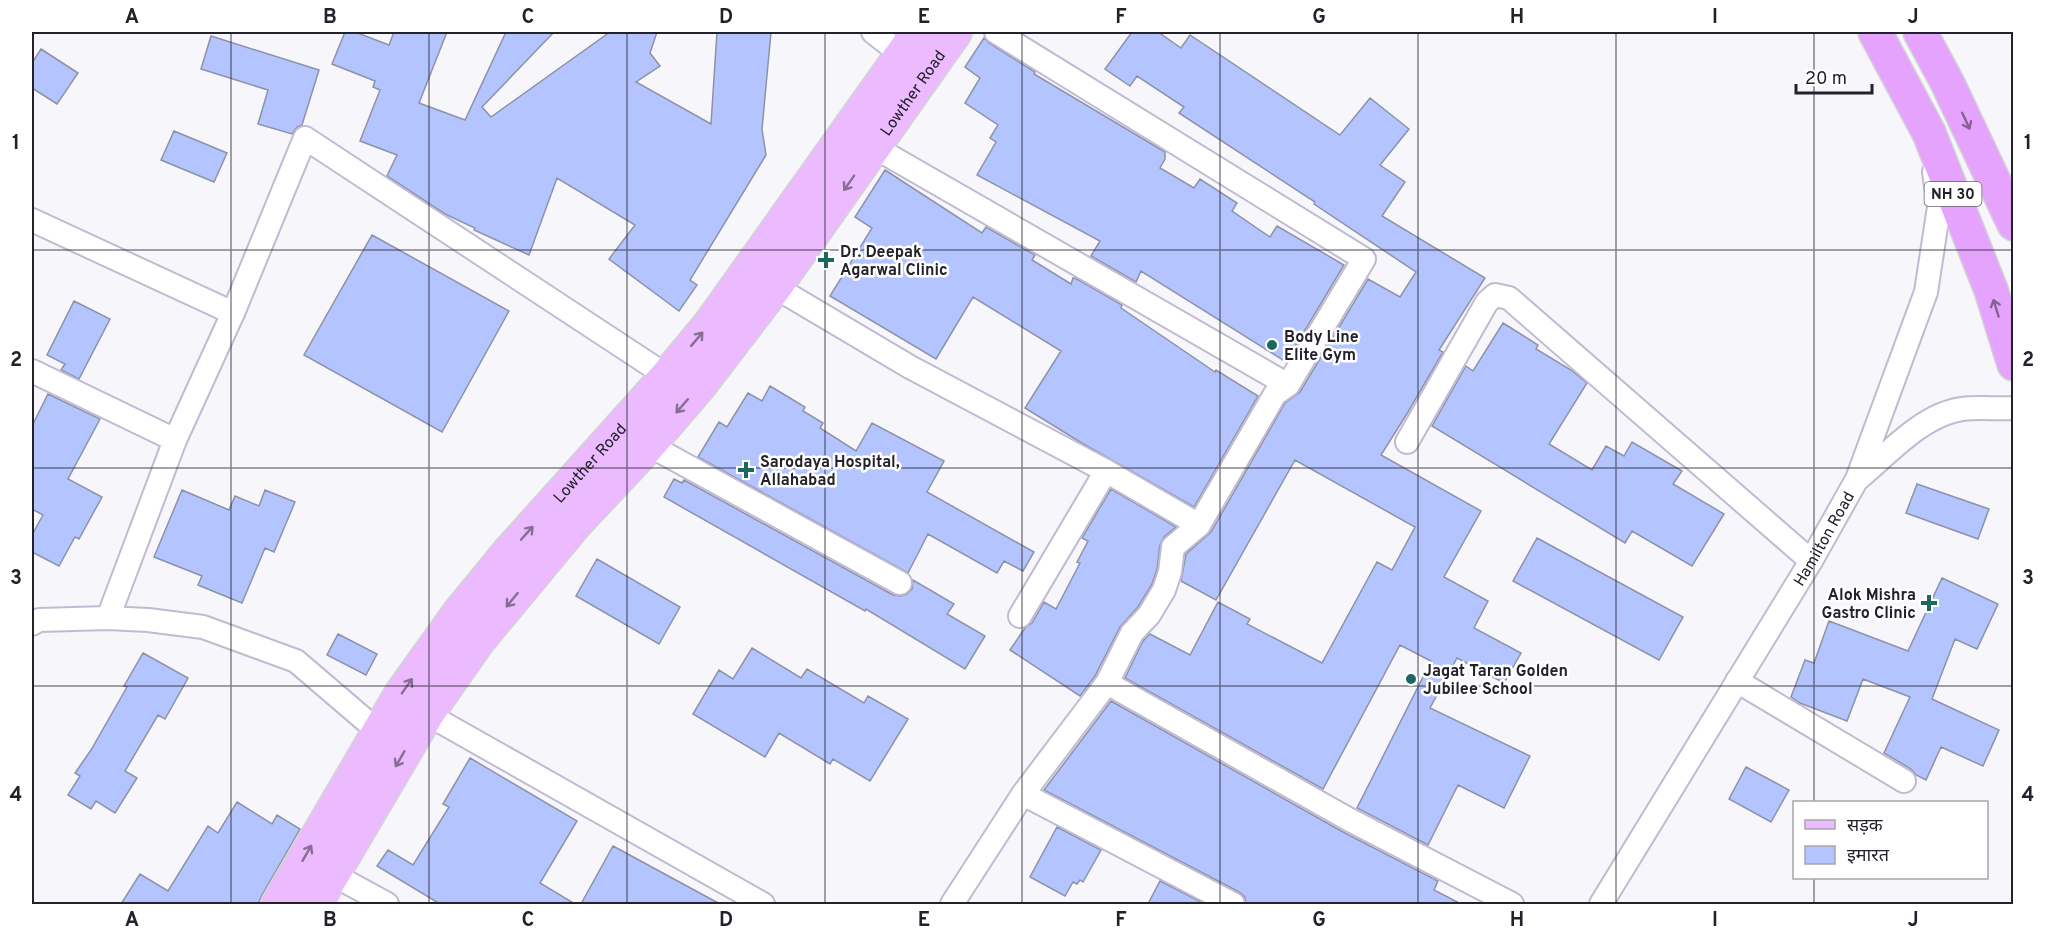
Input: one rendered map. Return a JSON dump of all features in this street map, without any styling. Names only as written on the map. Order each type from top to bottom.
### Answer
[{"type":"highway","name":"NH 30","points":[[1875,32],[1929,133],[1991,290],[2013,364]]},
{"type":"highway","name":"NH 30","points":[[1920,32],[1947,82],[2013,224]]},
{"type":"main road","name":"Lowther Road","points":[[315,904],[427,714],[478,642],[575,524],[649,445],[700,385],[775,287],[955,32]]},
{"type":"main road","name":"Lowther Road","points":[[278,904],[401,694],[459,613],[517,543],[667,376],[711,323],[909,43]]},
{"type":"street","points":[[873,32],[909,43]]},
{"type":"street","points":[[952,904],[1023,794],[1107,683],[1132,633],[1149,615],[1164,590],[1170,572],[1173,547],[1199,525],[1275,394],[1288,385],[1364,259],[996,32]]},
{"type":"street","name":"Hamilton Road","points":[[1601,904],[1811,561],[1857,479],[1926,292],[1939,207],[1929,133]]},
{"type":"street","points":[[108,618],[175,440],[233,313],[304,138],[667,376]]},
{"type":"street","points":[[874,147],[1288,385]]},
{"type":"street","points":[[32,220],[233,313]]},
{"type":"street","points":[[775,287],[910,367],[1106,471],[1199,525]]},
{"type":"street","points":[[1407,442],[1487,302],[1495,296],[1509,298],[1811,561]]},
{"type":"street","points":[[32,371],[175,440]]},
{"type":"street","points":[[1857,479],[1921,426],[1944,414],[1962,409],[2013,408]]},
{"type":"street","points":[[649,445],[900,583]]},
{"type":"street","points":[[1020,616],[1106,471]]},
{"type":"street","points":[[34,618],[148,620],[203,627],[296,661],[379,732]]},
{"type":"street","points":[[1737,681],[1905,781]]},
{"type":"street","points":[[1107,683],[1350,820],[1512,904]]},
{"type":"street","points":[[427,714],[764,904]]},
{"type":"street","points":[[1023,794],[1233,904]]},
{"type":"street","points":[[332,874],[387,904]]},
{"type":"building","points":[[345,32],[355,32],[389,45],[394,32],[447,32],[419,103],[465,120],[506,32],[554,32],[482,107],[491,117],[610,32],[657,32],[650,53],[660,66],[636,82],[711,124],[717,32],[771,32],[762,129],[766,155],[690,280],[697,285],[679,311],[609,259],[635,225],[557,178],[529,255],[445,214],[387,176],[397,155],[360,141],[380,90],[373,87],[375,81],[332,64]]},
{"type":"building","points":[[1132,32],[1158,32],[1181,48],[1190,35],[1340,135],[1370,98],[1409,129],[1380,165],[1405,182],[1382,216],[1485,278],[1439,350],[1443,352],[1381,455],[1481,511],[1444,577],[1488,601],[1474,628],[1521,653],[1504,683],[1457,658],[1430,708],[1530,756],[1504,808],[1458,785],[1428,845],[1357,808],[1431,661],[1400,645],[1323,789],[1125,678],[1143,641],[1150,634],[1190,655],[1218,602],[1250,619],[1247,624],[1322,663],[1377,562],[1392,570],[1415,527],[1295,460],[1216,600],[1181,581],[1186,554],[1211,532],[1285,403],[1300,392],[1368,279],[1400,297],[1416,272],[1314,204],[1315,202],[1179,113],[1184,107],[1137,76],[1130,86],[1105,69]]},
{"type":"building","points":[[211,36],[319,70],[302,125],[297,127],[292,134],[258,124],[268,90],[201,69]]},
{"type":"building","points":[[984,38],[1035,72],[1034,74],[1165,152],[1165,159],[1160,168],[1194,188],[1200,179],[1237,203],[1232,211],[1270,237],[1277,226],[1344,265],[1286,362],[1141,271],[1136,282],[1091,256],[1100,241],[977,175],[996,142],[990,138],[998,125],[965,103],[980,78],[965,67]]},
{"type":"building","points":[[41,49],[78,73],[57,104],[32,88],[32,63]]},
{"type":"building","points":[[174,131],[227,153],[214,182],[161,160]]},
{"type":"building","points":[[885,170],[982,233],[986,227],[1035,255],[1032,260],[1071,284],[1073,278],[1077,279],[1122,305],[1121,308],[1215,372],[1216,370],[1258,396],[1194,507],[1025,408],[1061,351],[973,297],[936,359],[830,296],[872,228],[855,217]]},
{"type":"building","points":[[372,235],[509,311],[442,432],[304,355]]},
{"type":"building","points":[[74,301],[110,319],[79,379],[61,370],[65,364],[47,355]]},
{"type":"building","points":[[1503,323],[1538,345],[1536,349],[1571,370],[1587,383],[1549,444],[1592,470],[1606,446],[1624,456],[1632,442],[1682,471],[1673,484],[1724,514],[1692,566],[1632,531],[1625,543],[1432,426],[1466,366],[1473,371]]},
{"type":"building","points":[[770,386],[805,407],[803,411],[823,423],[820,428],[856,451],[872,423],[944,461],[927,492],[1034,552],[1023,571],[1004,561],[997,573],[928,534],[908,573],[698,457],[719,422],[727,427],[748,393],[762,401]]},
{"type":"building","points":[[48,394],[100,419],[68,479],[102,497],[79,539],[75,537],[59,566],[32,552],[32,535],[43,515],[32,509],[32,426]]},
{"type":"building","points":[[674,479],[682,483],[684,480],[893,595],[907,594],[912,589],[913,580],[954,604],[947,614],[985,636],[965,669],[866,609],[865,611],[664,497]]},
{"type":"building","points":[[1917,484],[1989,509],[1978,539],[1906,513]]},
{"type":"building","points":[[1111,489],[1176,527],[1164,537],[1160,545],[1157,569],[1152,584],[1138,607],[1120,627],[1095,676],[1080,696],[1010,650],[1025,628],[1032,623],[1044,602],[1056,609],[1080,563],[1077,562],[1088,541],[1082,538]]},
{"type":"building","points":[[182,490],[229,510],[235,496],[259,506],[265,490],[295,502],[274,552],[265,548],[242,603],[198,585],[202,576],[154,557]]},
{"type":"building","points":[[1537,538],[1683,617],[1659,660],[1513,581]]},
{"type":"building","points":[[597,559],[680,607],[659,644],[576,596]]},
{"type":"building","points":[[1942,578],[1998,604],[1977,649],[1955,639],[1932,699],[1999,730],[1983,766],[1941,747],[1926,780],[1884,753],[1910,697],[1863,679],[1847,721],[1800,703],[1791,697],[1805,660],[1814,663],[1829,621],[1908,651]]},
{"type":"building","points":[[338,634],[377,654],[366,675],[327,655]]},
{"type":"building","points":[[752,648],[801,678],[807,669],[864,703],[868,696],[908,719],[870,781],[833,759],[830,764],[779,733],[765,757],[693,714],[719,670],[733,679]]},
{"type":"building","points":[[143,653],[188,678],[165,719],[158,715],[125,771],[137,778],[115,813],[96,801],[91,809],[68,795],[80,776],[75,773],[127,687],[124,686]]},
{"type":"building","points":[[1111,701],[1343,832],[1438,881],[1434,890],[1461,904],[1246,904],[1245,897],[1239,892],[1044,790]]},
{"type":"building","points":[[470,758],[577,821],[540,883],[575,904],[440,904],[377,866],[388,850],[413,865],[449,807],[443,804]]},
{"type":"building","points":[[1746,767],[1789,790],[1771,822],[1729,799]]},
{"type":"building","points":[[237,802],[272,824],[277,815],[300,829],[258,904],[121,904],[140,874],[168,891],[208,826],[218,833]]},
{"type":"building","points":[[1057,827],[1101,850],[1083,882],[1080,880],[1077,884],[1073,882],[1065,896],[1030,877]]},
{"type":"building","points":[[613,846],[720,904],[581,904]]},
{"type":"building","points":[[1160,881],[1205,904],[1148,904]]},
{"type":"place","name":"Dr. Deepak Agarwal Clinic","points":[[826,260]]},
{"type":"place","name":"Body Line Elite Gym","points":[[1272,345]]},
{"type":"place","name":"Sarodaya Hospital, Allahabad","points":[[746,470]]},
{"type":"place","name":"Alok Mishra Gastro Clinic","points":[[1929,603]]},
{"type":"place","name":"Jagat Taran Golden Jubilee School","points":[[1411,679]]}]
